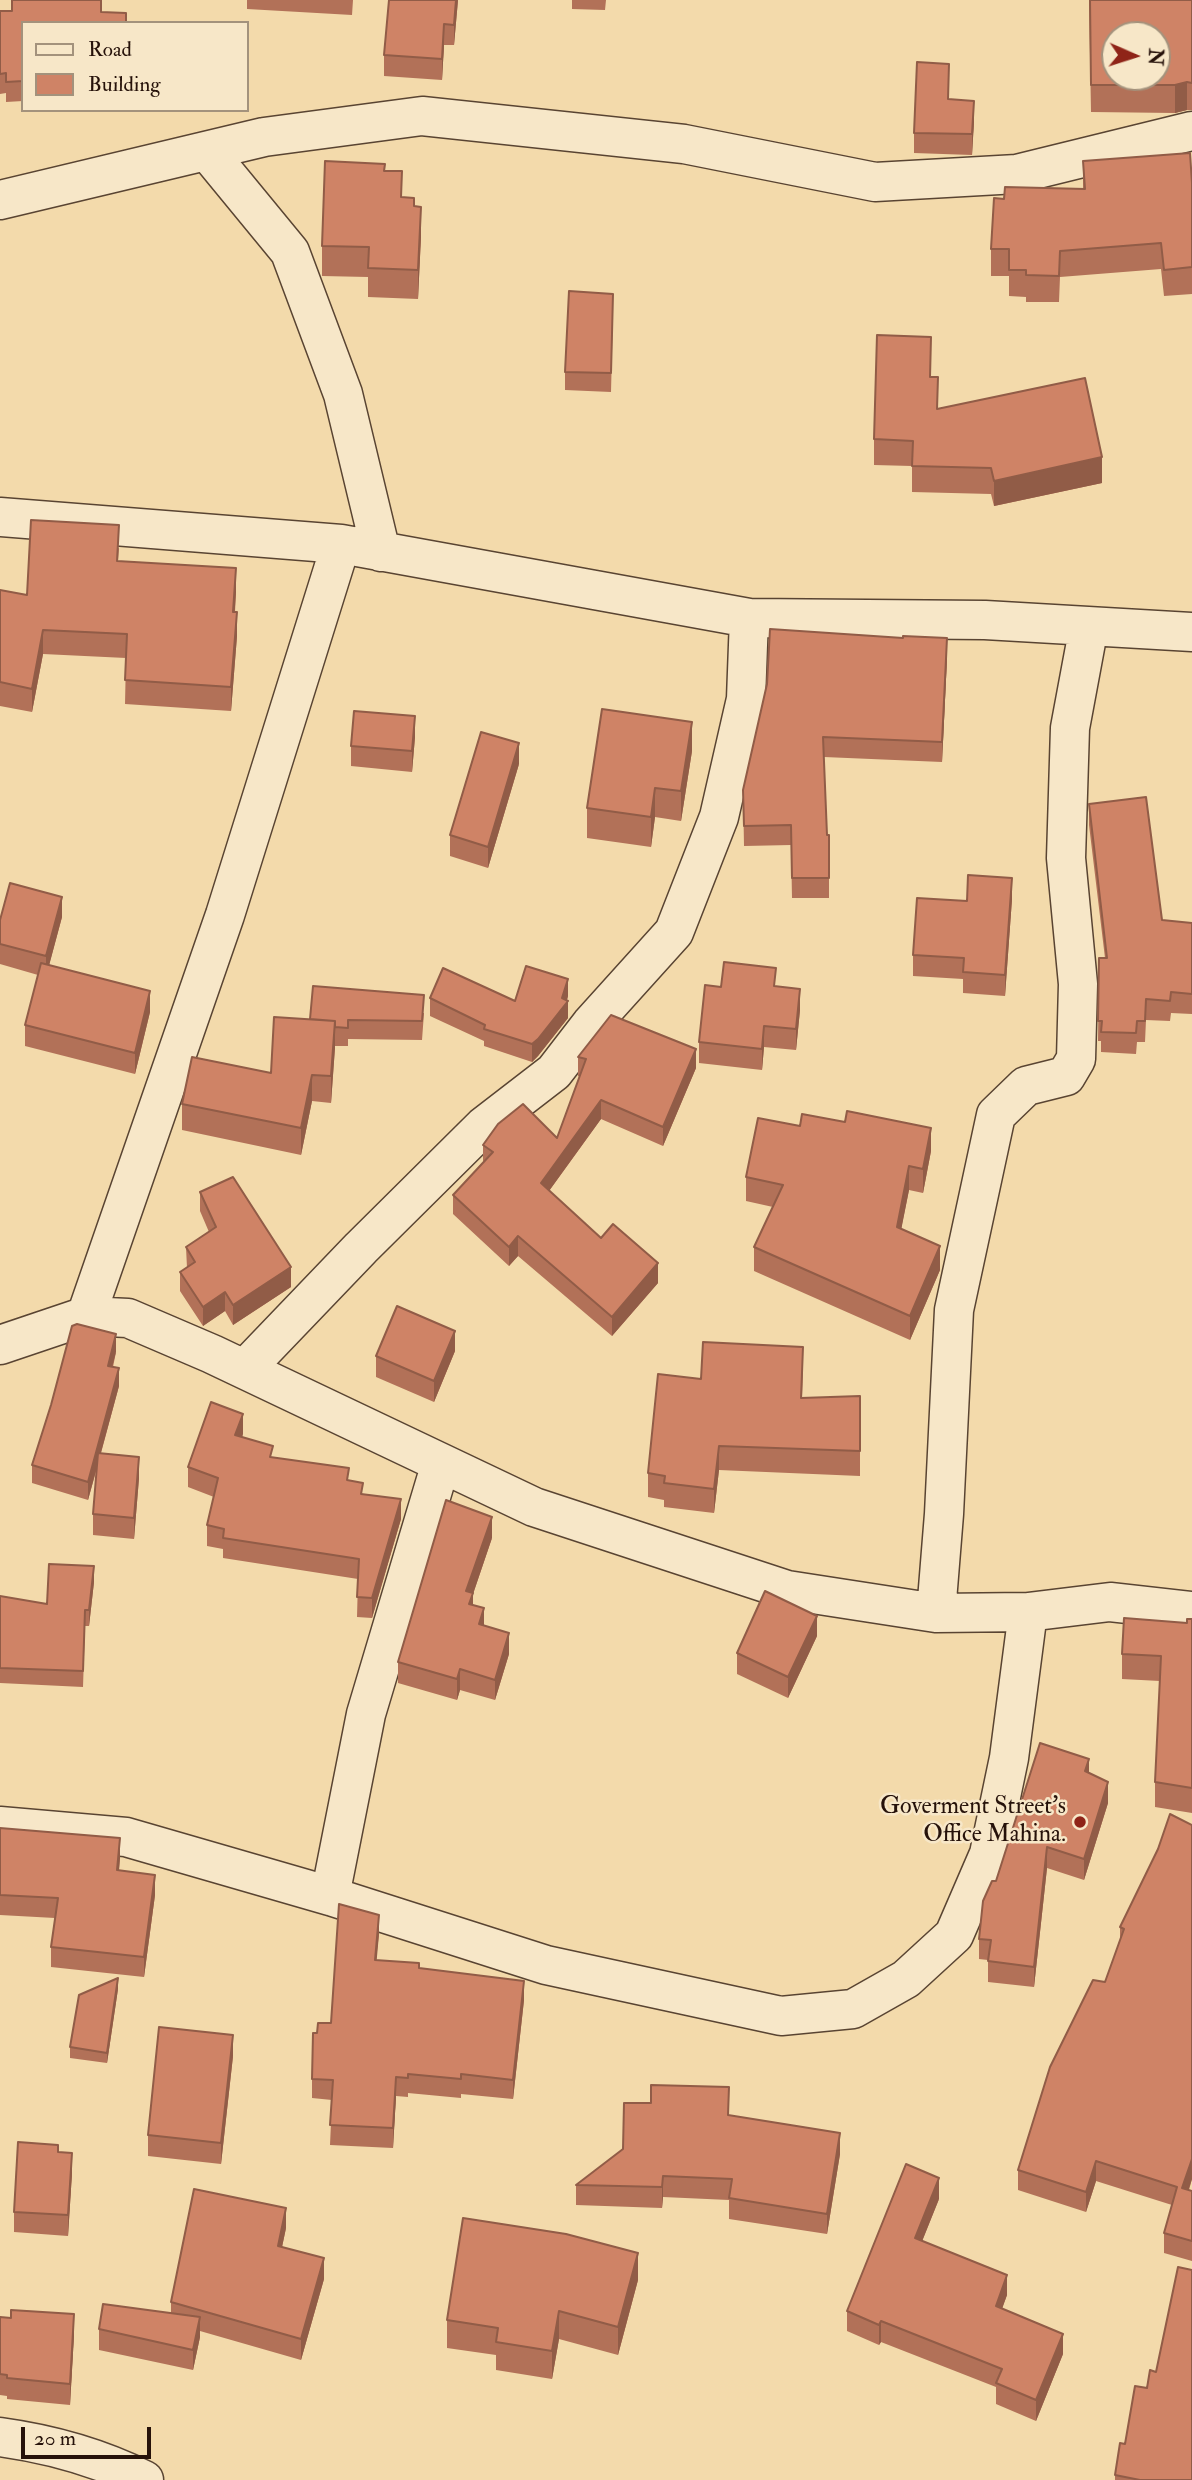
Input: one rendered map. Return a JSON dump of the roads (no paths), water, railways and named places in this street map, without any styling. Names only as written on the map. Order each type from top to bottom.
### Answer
[{"type":"street","points":[[0,200],[264,137],[422,116],[684,144],[875,182],[1017,174],[1192,131]]},
{"type":"street","points":[[206,150],[290,252],[343,394],[381,552]]},
{"type":"street","points":[[0,517],[341,544],[749,618],[985,620],[1192,632]]},
{"type":"street","points":[[86,1316],[225,915],[341,544]]},
{"type":"street","points":[[244,1369],[484,1126],[554,1072],[591,1024],[674,932],[719,817],[746,699],[749,618]]},
{"type":"street","points":[[936,1613],[944,1514],[954,1310],[996,1115],[1026,1086],[1066,1076],[1076,1059],[1078,984],[1066,858],[1067,819],[1070,728],[1088,626]]},
{"type":"street","points":[[0,1345],[86,1316],[128,1318],[244,1369],[534,1507],[787,1590],[936,1613],[1028,1612],[1110,1602],[1192,1611]]},
{"type":"street","points":[[330,1896],[366,1714],[441,1463]]},
{"type":"street","points":[[0,1826],[126,1837],[330,1896],[546,1965],[780,2016],[853,2009],[906,1979],[954,1935],[989,1854],[1009,1758],[1028,1612]]},
{"type":"street","points":[[0,2437],[54,2446],[113,2464],[144,2480]]},
{"type":"place","name":"Goverment Street's Office Mahina.","points":[[1080,1822]]}]
